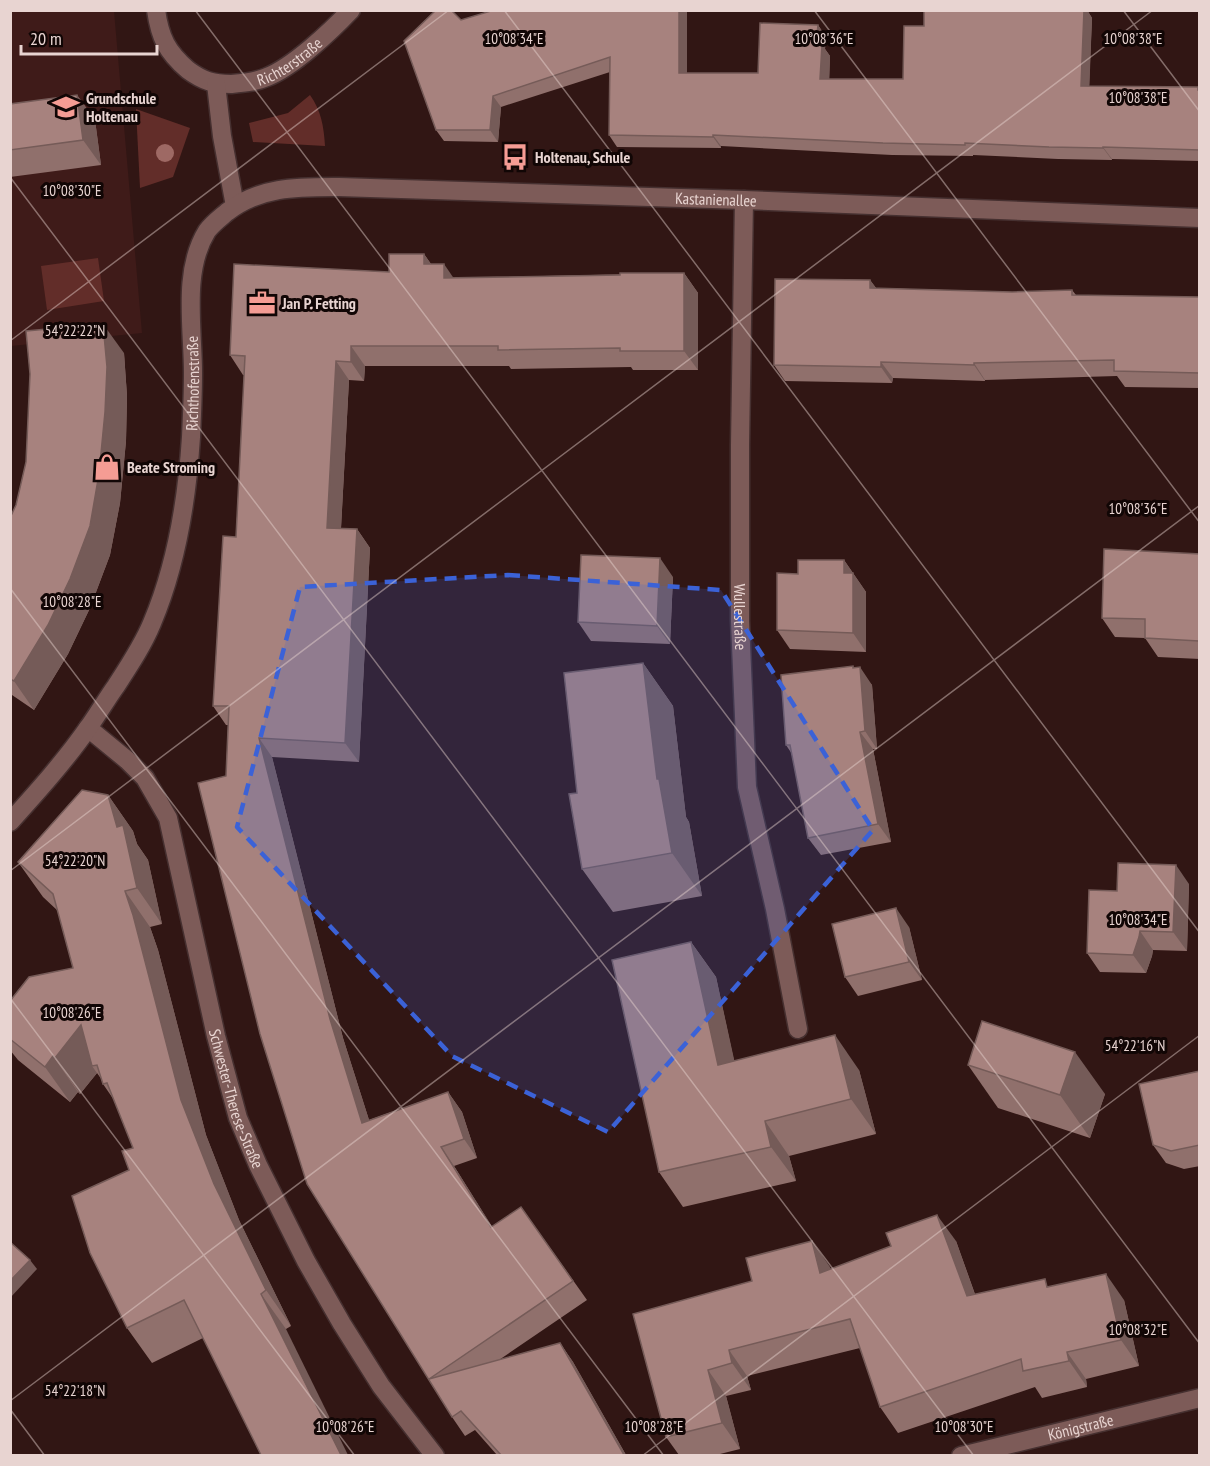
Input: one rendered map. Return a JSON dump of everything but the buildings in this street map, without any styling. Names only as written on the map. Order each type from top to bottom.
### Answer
[{"type":"street","points":[[156,10],[165,46],[179,62],[198,77],[216,84],[222,136],[235,206]]},
{"type":"street","name":"Richterstraße","points":[[216,84],[244,83],[268,77],[295,61],[351,10]]},
{"type":"street","name":"Kastanienallee","points":[[235,206],[268,191],[339,187],[1200,218]]},
{"type":"street","name":"Wullestraße","points":[[744,200],[740,621],[747,787],[776,909],[798,1029]]},
{"type":"street","name":"Richthofenstraße","points":[[10,822],[88,729],[152,625],[168,579],[186,496],[193,374],[191,277],[195,259],[208,229],[235,206]]},
{"type":"street","name":"Schwester-Therese-Straße","points":[[88,729],[127,760],[145,778],[168,818],[216,1036],[238,1118],[258,1165],[306,1262],[342,1324],[381,1386],[435,1455]]},
{"type":"street","name":"Königstraße","points":[[961,1455],[1200,1398]]},
{"type":"highlighted area","points":[[508,575],[721,590],[873,830],[608,1132],[452,1056],[237,827],[300,587]]},
{"type":"shaded area","name":"Grundschule Holtenau","points":[[11,11],[114,11],[142,333],[11,346]]},
{"type":"shaded area","points":[[310,95],[321,119],[325,146],[253,142],[249,123],[288,113]]},
{"type":"shaded area","points":[[136,109],[190,128],[173,177],[140,188]]},
{"type":"shaded area","points":[[98,258],[104,301],[47,310],[41,266]]},
{"type":"place","name":"Grundschule Holtenau","points":[[66,107]]},
{"type":"place","name":"Holtenau, Schule","points":[[515,157]]},
{"type":"place","name":"Jan P. Fetting","points":[[262,303]]},
{"type":"place","name":"Beate Stroming","points":[[107,467]]}]
